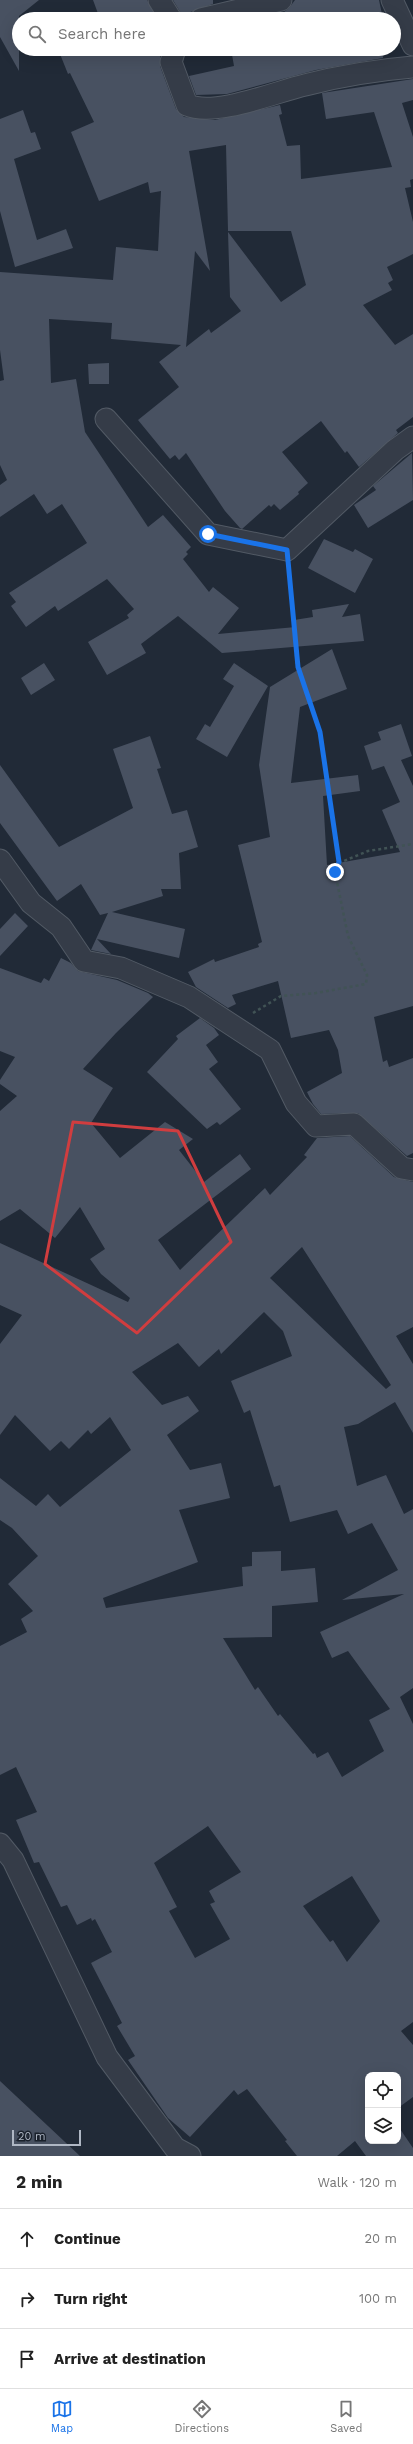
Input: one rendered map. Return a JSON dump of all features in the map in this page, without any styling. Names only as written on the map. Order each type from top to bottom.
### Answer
[{"type":"street","points":[[159,0],[167,12]]},
{"type":"street","points":[[230,12],[281,0]]},
{"type":"street","points":[[392,0],[398,12]]},
{"type":"street","points":[[401,19],[413,44]]},
{"type":"street","points":[[173,56],[171,62],[187,105],[195,108],[237,104],[306,85],[384,69],[413,66]]},
{"type":"street","points":[[106,419],[208,534],[287,550],[395,450],[413,437]]},
{"type":"street","points":[[0,860],[31,903],[61,927],[84,961],[121,968],[182,994],[234,1026],[270,1050],[296,1103],[316,1126],[354,1124],[402,1168],[413,1170]]},
{"type":"street","points":[[0,1844],[13,1860],[107,2057],[175,2148],[190,2156]]},
{"type":"path","points":[[234,1026],[281,996],[316,993],[366,984],[367,975],[348,936],[335,872],[339,862],[320,732],[298,667],[287,550]]},
{"type":"path","points":[[339,862],[368,851],[413,844]]},
{"type":"highlighted area","points":[[73,1122],[178,1131],[231,1242],[137,1333],[45,1264]]},
{"type":"building","points":[[0,0],[39,0],[24,12],[12,12],[12,56],[19,56],[19,71],[0,37]]},
{"type":"building","points":[[93,0],[147,0],[153,12],[97,12]]},
{"type":"building","points":[[173,0],[213,0],[213,4],[190,12],[180,12]]},
{"type":"building","points":[[295,0],[379,0],[382,12],[284,12]]},
{"type":"building","points":[[61,56],[160,56],[160,66],[176,109],[184,117],[215,120],[280,105],[282,114],[279,115],[287,146],[300,145],[301,179],[392,167],[374,112],[326,119],[322,93],[413,79],[413,100],[402,103],[413,137],[413,179],[410,180],[411,187],[405,188],[413,222],[413,254],[387,267],[393,280],[388,283],[392,290],[363,305],[395,345],[413,334],[413,417],[396,430],[398,433],[359,467],[347,451],[345,453],[321,421],[282,452],[308,483],[298,492],[299,494],[280,510],[274,504],[271,507],[269,505],[242,529],[225,511],[186,453],[179,460],[175,455],[170,459],[138,420],[179,387],[159,362],[181,345],[111,339],[112,323],[49,319],[51,383],[76,379],[85,432],[148,527],[163,515],[191,547],[186,552],[188,554],[183,559],[209,592],[213,587],[239,608],[218,634],[296,627],[294,620],[313,617],[312,610],[349,604],[342,617],[360,614],[364,641],[222,653],[178,616],[141,644],[146,653],[107,675],[88,642],[129,618],[127,615],[134,609],[107,579],[58,611],[55,606],[26,627],[11,606],[16,602],[9,593],[87,543],[62,504],[47,514],[34,494],[0,517],[0,485],[7,480],[0,465],[0,381],[4,380],[0,350],[0,272],[113,280],[116,247],[158,251],[161,191],[150,193],[148,182],[99,201],[71,132],[94,122],[70,73],[68,74]],"holes":[[[226,145],[228,231],[291,231],[306,285],[281,302],[228,232],[230,297],[241,311],[211,333],[209,329],[186,347],[195,251],[210,271],[189,151]]]},
{"type":"building","points":[[232,56],[383,56],[383,58],[316,70],[227,94],[196,95],[189,76],[234,66]]},
{"type":"building","points":[[23,110],[31,133],[35,132],[41,149],[14,159],[37,240],[66,229],[73,248],[15,267],[0,211],[0,119]]},
{"type":"building","points":[[109,363],[109,384],[89,384],[88,364]]},
{"type":"building","points":[[412,453],[413,500],[368,528],[354,505],[376,490],[373,486]]},
{"type":"building","points":[[324,539],[353,552],[355,549],[373,559],[355,593],[308,568]]},
{"type":"building","points":[[332,649],[347,689],[300,707],[291,783],[358,775],[360,791],[323,796],[327,865],[400,852],[382,810],[400,802],[384,766],[372,770],[364,746],[381,740],[378,732],[401,724],[412,756],[401,760],[413,786],[413,1006],[374,1017],[383,1062],[387,1060],[389,1067],[413,1058],[413,1153],[407,1156],[358,1113],[321,1114],[313,1104],[307,1092],[342,1073],[338,1050],[329,1030],[291,1038],[278,981],[232,995],[236,1004],[228,1008],[196,987],[188,972],[214,959],[215,962],[259,947],[258,944],[262,942],[238,845],[270,837],[259,765],[270,687]]},
{"type":"building","points":[[44,663],[55,680],[31,695],[21,678]]},
{"type":"building","points":[[234,663],[268,686],[227,757],[196,739],[205,724],[210,727],[234,686],[223,679]]},
{"type":"building","points":[[150,736],[161,768],[157,769],[172,814],[187,810],[198,847],[179,853],[181,889],[161,889],[163,896],[112,912],[185,929],[179,958],[97,939],[111,954],[91,950],[108,913],[100,915],[81,884],[57,901],[0,823],[0,765],[59,847],[133,808],[113,749]]},
{"type":"building","points":[[15,913],[28,926],[0,956],[0,929]]},
{"type":"building","points":[[61,958],[71,963],[78,971],[117,980],[148,993],[153,997],[116,1033],[83,1069],[113,1088],[91,1123],[120,1158],[165,1122],[193,1139],[179,1150],[204,1182],[240,1154],[251,1169],[158,1240],[180,1270],[265,1188],[270,1195],[307,1157],[304,1155],[317,1138],[350,1136],[394,1177],[413,1182],[413,1327],[396,1336],[413,1364],[413,1433],[395,1402],[358,1424],[344,1427],[357,1486],[386,1475],[404,1514],[413,1509],[413,1688],[400,1697],[413,1724],[413,2022],[401,2031],[413,2045],[413,2097],[401,2106],[401,2072],[365,2072],[365,2144],[401,2144],[401,2130],[413,2148],[413,2156],[366,2156],[355,2141],[337,2156],[297,2156],[285,2141],[287,2140],[247,2089],[238,2095],[234,2090],[190,2137],[168,2118],[128,2060],[135,2056],[117,2026],[122,2023],[91,1963],[112,1952],[95,1919],[92,1921],[91,1918],[77,1925],[67,1905],[61,1907],[39,1862],[34,1863],[16,1820],[37,1812],[16,1767],[0,1775],[0,1646],[27,1632],[21,1619],[33,1611],[8,1584],[38,1556],[12,1528],[0,1520],[0,1478],[36,1506],[48,1494],[60,1507],[131,1450],[110,1417],[91,1434],[88,1430],[69,1449],[61,1441],[50,1451],[15,1415],[0,1435],[0,1344],[22,1315],[0,1305],[0,1243],[128,1302],[130,1298],[101,1274],[90,1259],[105,1249],[80,1207],[55,1238],[20,1209],[0,1221],[0,1111],[17,1096],[0,1084],[0,1080],[15,1057],[0,1051],[0,968],[41,983],[44,978],[49,981]],"holes":[[[302,1247],[391,1385],[386,1389],[270,1278]],[[264,1312],[283,1331],[292,1356],[231,1381],[244,1413],[250,1410],[274,1487],[280,1485],[290,1522],[337,1510],[348,1534],[372,1523],[398,1570],[342,1600],[404,1594],[320,1632],[332,1658],[348,1651],[390,1709],[369,1720],[384,1751],[342,1777],[328,1752],[317,1758],[315,1753],[313,1754],[280,1714],[278,1716],[258,1687],[255,1690],[223,1638],[272,1637],[272,1606],[318,1602],[315,1568],[281,1571],[281,1551],[252,1552],[252,1566],[242,1567],[243,1586],[106,1608],[103,1598],[198,1562],[179,1510],[230,1498],[221,1463],[190,1470],[167,1435],[199,1411],[188,1396],[162,1405],[132,1372],[178,1343],[199,1367],[219,1349],[221,1354]],[[208,1826],[241,1872],[209,1891],[215,1902],[210,1904],[230,1939],[195,1958],[169,1911],[177,1907],[154,1863]],[[352,1876],[380,1921],[347,1962],[333,1940],[330,1942],[303,1906]]]},
{"type":"building","points":[[200,1018],[214,1028],[219,1035],[206,1045],[218,1062],[209,1069],[241,1109],[220,1125],[217,1122],[207,1129],[147,1072],[178,1039],[176,1036]]},
{"type":"building","points":[[0,2081],[80,2156],[0,2156]]},
{"type":"route","points":[[208,534],[287,550],[298,667],[320,732],[339,862],[335,872]]}]
